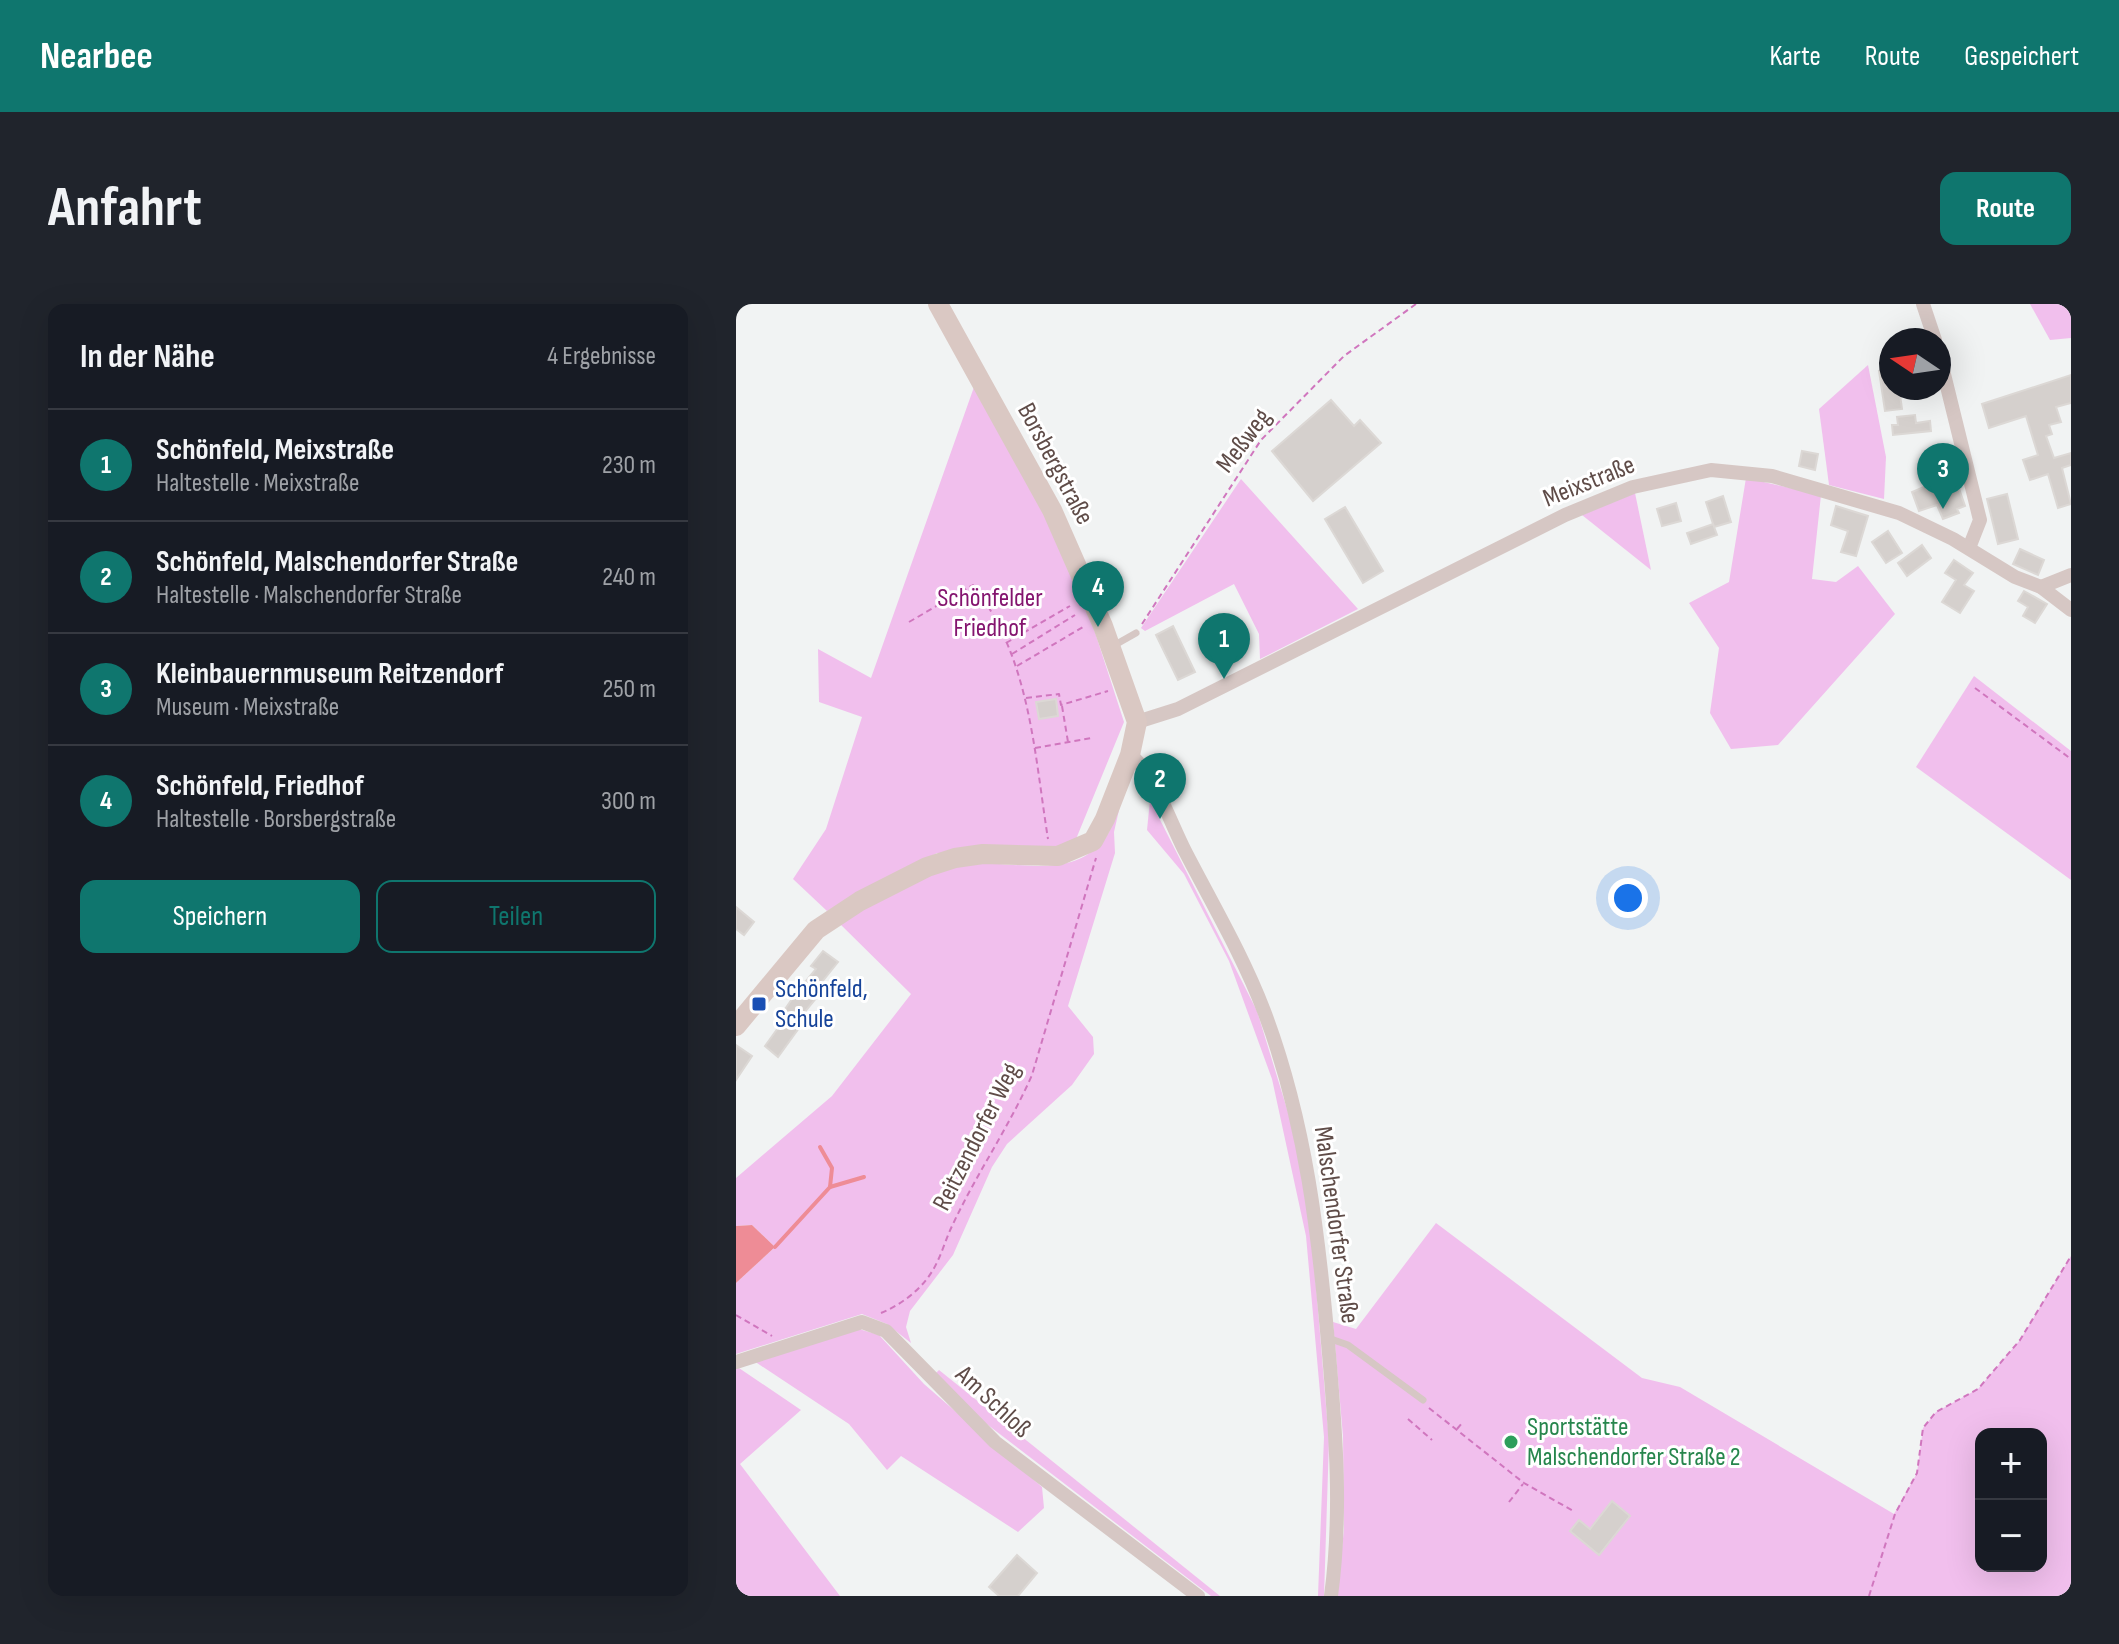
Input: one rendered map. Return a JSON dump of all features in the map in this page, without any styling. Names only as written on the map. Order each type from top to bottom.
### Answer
[{"type":"street","name":"Borsbergstraße","points":[[938,304],[1052,510],[1111,647],[1137,722]]},
{"type":"street","points":[[1923,304],[1931,328]]},
{"type":"street","points":[[1950,400],[1980,520],[1969,548]]},
{"type":"street","name":"Meixstraße","points":[[1137,722],[1178,709],[1565,515],[1633,487],[1681,474],[1741,470],[1899,513],[1969,548],[2015,577],[2041,587],[2071,610]]},
{"type":"street","points":[[2041,587],[2071,575]]},
{"type":"street","points":[[736,1026],[816,930],[860,901],[927,867],[955,858],[983,854],[1050,857],[1074,851],[1093,841],[1130,755],[1137,722]]},
{"type":"street","name":"Malschendorfer Straße","points":[[1130,755],[1143,763],[1166,816],[1245,965],[1286,1073],[1314,1202],[1328,1338],[1338,1459],[1336,1556],[1331,1596]]},
{"type":"street","points":[[736,1362],[862,1322]]},
{"type":"street","name":"Am Schloß","points":[[862,1322],[886,1331],[995,1442],[1198,1596]]},
{"type":"lane","points":[[1111,647],[1136,633]]},
{"type":"lane","points":[[1328,1338],[1348,1345],[1423,1400]]},
{"type":"path","name":"Meßweg","points":[[1136,633],[1261,440],[1344,356],[1416,304]]},
{"type":"path","points":[[909,622],[973,585],[985,600],[1011,654],[1026,698],[1050,857]]},
{"type":"path","points":[[1005,643],[1070,606]]},
{"type":"path","points":[[1011,654],[1075,615]]},
{"type":"path","points":[[1016,666],[1083,627]]},
{"type":"path","points":[[1061,705],[1125,687]]},
{"type":"path","points":[[1975,688],[2071,759]]},
{"type":"path","points":[[1026,698],[1059,694],[1068,742]]},
{"type":"path","points":[[1034,748],[1091,738]]},
{"type":"path","name":"Reitzendorfer Weg","points":[[862,1322],[896,1307],[926,1281],[938,1261],[953,1223],[1019,1104],[1032,1075],[1093,877],[1096,858],[1093,841]]},
{"type":"path","points":[[1869,1596],[1895,1514],[1917,1473],[1923,1428],[1936,1412],[1978,1389],[2020,1340],[2071,1256]]},
{"type":"path","points":[[736,1315],[786,1344]]},
{"type":"path","points":[[1423,1400],[1524,1483],[1575,1512]]},
{"type":"path","points":[[1408,1419],[1432,1440]]},
{"type":"path","points":[[1456,1430],[1463,1422]]},
{"type":"path","points":[[1509,1502],[1524,1483]]},
{"type":"green space","points":[[2030,304],[2071,304],[2071,338],[2050,340]]},
{"type":"green space","points":[[1868,365],[1886,457],[1884,499],[1829,485],[1819,409]]},
{"type":"green space","name":"Schönfelder Friedhof","points":[[974,387],[1044,514],[1092,623],[1124,722],[1074,844],[1045,852],[937,853],[827,911],[793,879],[826,829],[862,717],[819,702],[818,649],[871,678]]},
{"type":"green space","points":[[1746,478],[1821,495],[1812,579],[1836,582],[1858,566],[1895,614],[1778,745],[1731,749],[1710,713],[1719,648],[1689,603],[1729,582]]},
{"type":"green space","points":[[1241,479],[1358,609],[1260,659],[1259,634],[1234,584],[1145,631],[1141,628]]},
{"type":"green space","points":[[1635,493],[1651,570],[1582,515]]},
{"type":"green space","points":[[1974,676],[2071,751],[2071,880],[1916,767]]},
{"type":"green space","points":[[1122,797],[1114,832],[1115,853],[1068,1006],[1093,1037],[1094,1054],[1072,1085],[1007,1144],[992,1167],[953,1255],[910,1311],[906,1327],[911,1343],[887,1324],[862,1314],[736,1354],[736,1283],[775,1247],[752,1225],[736,1226],[736,1178],[832,1096],[911,994],[838,922],[943,869],[963,864],[1029,866],[1072,862],[1090,853],[1106,837]]},
{"type":"green space","points":[[1150,800],[1257,1011],[1294,1132],[1312,1238],[1329,1441],[1324,1596],[1318,1596],[1324,1437],[1306,1236],[1272,1079],[1229,961],[1184,874],[1147,830]]},
{"type":"green space","points":[[1436,1223],[1642,1378],[1680,1387],[1894,1514],[1917,1473],[1923,1428],[1936,1412],[1978,1389],[2020,1340],[2071,1256],[2071,1596],[1337,1596],[1344,1529],[1343,1436],[1333,1322],[1356,1329]]},
{"type":"green space","points":[[859,1329],[879,1335],[924,1384],[1042,1487],[1044,1508],[1018,1532],[901,1456],[887,1470],[849,1424],[754,1361]]},
{"type":"green space","points":[[736,1366],[801,1410],[740,1464],[840,1596],[736,1596]]},
{"type":"green space","points":[[939,1370],[1220,1596],[1211,1596],[984,1422],[935,1374]]},
{"type":"shaded area","points":[[752,1225],[775,1247],[736,1283],[736,1226]]},
{"type":"building","points":[[2071,375],[2071,403],[2056,407],[2061,422],[2049,425],[2052,434],[2046,436],[2054,458],[2071,453],[2071,465],[2062,468],[2071,504],[2058,508],[2048,474],[2030,480],[2023,460],[2038,455],[2026,416],[1989,428],[1982,404]]},
{"type":"building","points":[[1331,400],[1354,426],[1360,420],[1381,443],[1313,501],[1272,451]]},
{"type":"building","points":[[1883,400],[1901,400],[1902,409],[1885,411]]},
{"type":"building","points":[[1915,415],[1916,423],[1930,421],[1931,431],[1893,435],[1892,425],[1898,425],[1897,417]]},
{"type":"building","points":[[1802,451],[1818,454],[1815,470],[1799,466]]},
{"type":"building","points":[[1954,474],[1965,506],[1957,509],[1959,513],[1943,519],[1937,505],[1919,511],[1912,492]]},
{"type":"building","points":[[2007,494],[2018,539],[1998,544],[1987,499]]},
{"type":"building","points":[[1723,496],[1731,522],[1714,527],[1706,502]]},
{"type":"building","points":[[1676,503],[1681,521],[1662,526],[1657,509]]},
{"type":"building","points":[[1836,506],[1868,516],[1856,556],[1841,552],[1848,531],[1831,525]]},
{"type":"building","points":[[1345,507],[1383,571],[1363,583],[1325,519]]},
{"type":"building","points":[[1713,524],[1717,535],[1691,544],[1687,533]]},
{"type":"building","points":[[1888,531],[1902,553],[1886,563],[1872,542]]},
{"type":"building","points":[[1922,545],[1931,558],[1907,576],[1898,563]]},
{"type":"building","points":[[2020,549],[2044,560],[2038,575],[2013,564]]},
{"type":"building","points":[[1954,560],[1973,573],[1964,585],[1974,591],[1960,613],[1942,602],[1956,580],[1945,573]]},
{"type":"building","points":[[2024,591],[2047,604],[2035,623],[2023,616],[2028,607],[2018,601]]},
{"type":"building","points":[[1173,626],[1195,672],[1178,680],[1156,635]]},
{"type":"building","points":[[1056,699],[1058,716],[1039,719],[1036,702]]},
{"type":"building","points":[[736,907],[754,922],[744,935],[736,929]]},
{"type":"building","points":[[823,951],[838,962],[818,987],[822,991],[803,1014],[807,1017],[778,1057],[765,1046],[783,1021],[779,1018],[816,969],[811,966]]},
{"type":"building","points":[[736,1045],[752,1056],[736,1080]]},
{"type":"building","points":[[1612,1501],[1630,1516],[1599,1555],[1570,1531],[1579,1520],[1590,1529]]},
{"type":"building","points":[[1017,1555],[1037,1573],[1018,1596],[999,1596],[989,1587]]},
{"type":"waterway","points":[[820,1147],[832,1168],[830,1187]]},
{"type":"waterway","points":[[775,1247],[830,1187],[864,1177]]},
{"type":"place","name":"Kleinbauernmuseum Reitzendorf","points":[[1943,509]]},
{"type":"place","name":"Schönfeld, Friedhof","points":[[1098,627]]},
{"type":"place","name":"Schönfeld, Meixstraße","points":[[1224,679]]},
{"type":"place","name":"Schönfeld, Malschendorfer Straße","points":[[1160,819]]},
{"type":"place","name":"Schönfeld, Schule","points":[[759,1004]]},
{"type":"place","name":"Sportstätte Malschendorfer Straße 2","points":[[1511,1442]]}]
